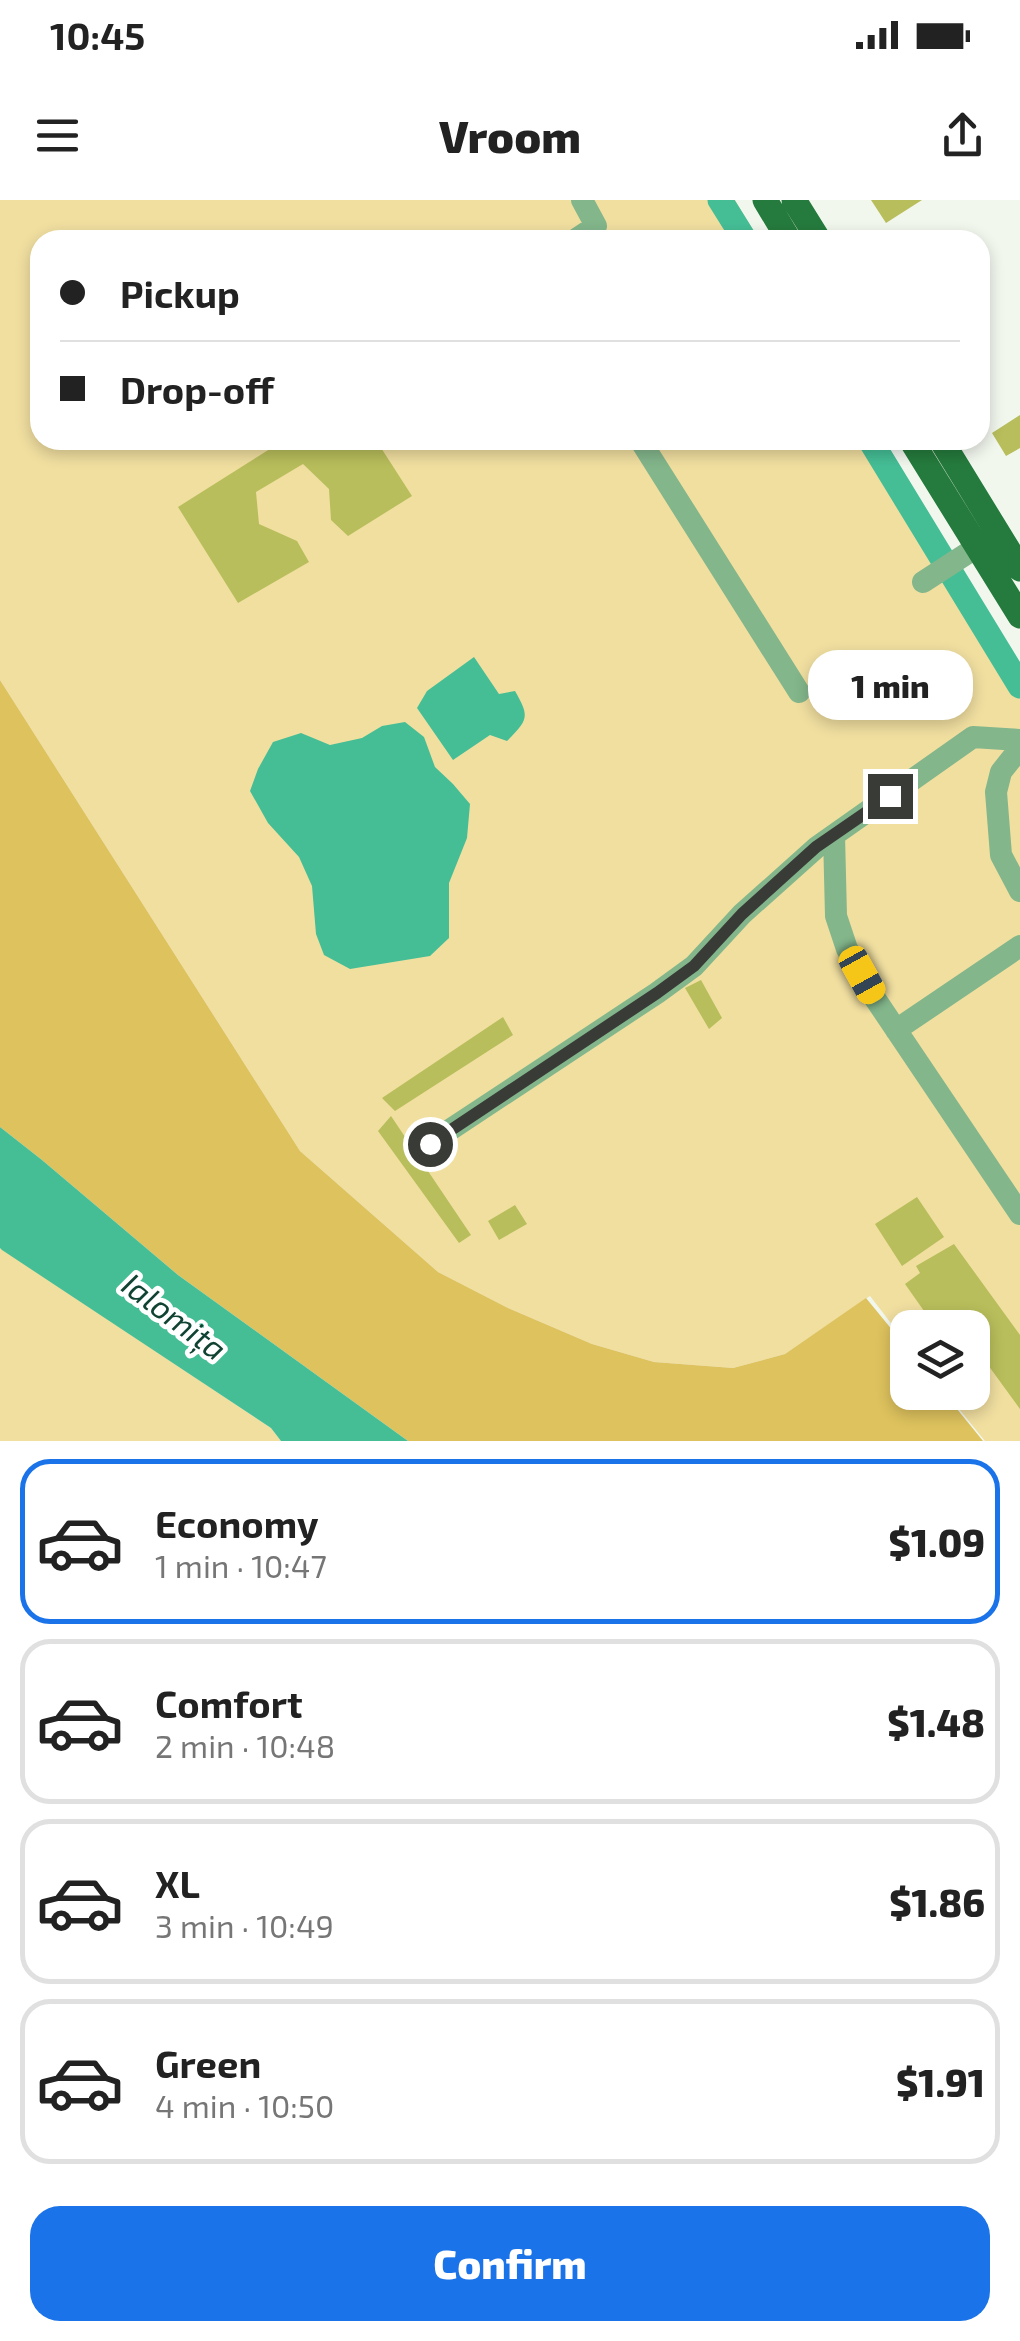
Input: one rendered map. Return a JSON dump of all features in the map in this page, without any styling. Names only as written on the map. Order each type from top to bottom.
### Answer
[{"type":"main road","points":[[765,200],[784,230]]},
{"type":"main road","points":[[794,200],[812,230]]},
{"type":"main road","points":[[917,450],[969,553],[1020,616]]},
{"type":"main road","points":[[947,450],[1020,569]]},
{"type":"lane","points":[[582,200],[596,226],[590,230]]},
{"type":"lane","points":[[646,450],[799,692]]},
{"type":"lane","points":[[928,580],[969,553]]},
{"type":"lane","points":[[430,1144],[694,966],[742,914],[816,847],[973,738],[1020,740]]},
{"type":"lane","points":[[1020,748],[1001,772],[996,792],[1002,854],[1020,891]]},
{"type":"lane","points":[[834,834],[836,916],[847,950],[876,1000],[1020,1214]]},
{"type":"lane","points":[[896,1030],[1020,946]]},
{"type":"shaded area","points":[[0,200],[735,200],[753,230],[30,230],[30,450],[886,450],[1020,666],[1020,1441],[985,1441],[960,1410],[990,1410],[990,1310],[890,1310],[890,1322],[870,1296],[785,1354],[733,1368],[654,1362],[592,1344],[438,1272],[300,1151],[0,680]]},
{"type":"shaded area","points":[[0,680],[300,1151],[438,1272],[592,1344],[654,1362],[733,1368],[785,1354],[866,1298],[890,1327],[890,1410],[958,1410],[983,1441],[408,1441],[178,1275],[0,1127]]},
{"type":"shaded area","points":[[0,1248],[271,1428],[281,1441],[0,1441]]},
{"type":"water","points":[[474,657],[499,694],[515,691],[524,718],[507,741],[490,735],[453,760],[417,708],[427,691]]},
{"type":"water","points":[[405,722],[424,737],[435,767],[470,804],[467,838],[449,883],[449,938],[430,956],[350,969],[324,955],[316,934],[312,886],[299,857],[268,823],[250,791],[273,742],[301,733],[330,745]]},
{"type":"water","name":"Ialomița","points":[[0,1127],[178,1275],[408,1441],[281,1441],[271,1428],[2,1250]]},
{"type":"building","points":[[871,200],[922,200],[886,223]]},
{"type":"building","points":[[1020,415],[1020,448],[1006,456],[992,433]]},
{"type":"building","points":[[268,450],[382,450],[412,496],[348,536],[331,520],[329,489],[303,464],[256,492],[259,524],[297,541],[309,562],[238,603],[178,507]]},
{"type":"building","points":[[701,980],[722,1018],[709,1029],[685,988]]},
{"type":"building","points":[[503,1017],[513,1035],[395,1111],[382,1098]]},
{"type":"building","points":[[391,1116],[471,1235],[459,1243],[378,1131]]},
{"type":"building","points":[[917,1197],[944,1237],[902,1266],[875,1224]]},
{"type":"building","points":[[515,1205],[527,1224],[499,1240],[488,1221]]},
{"type":"building","points":[[954,1244],[1020,1335],[1020,1409],[990,1368],[990,1310],[923,1310],[905,1284],[920,1273],[916,1266]]},
{"type":"waterway","points":[[720,200],[739,230]]},
{"type":"waterway","points":[[876,450],[1020,686]]},
{"type":"route","points":[[430,1144],[694,966],[742,914],[816,847],[890,796]]}]
